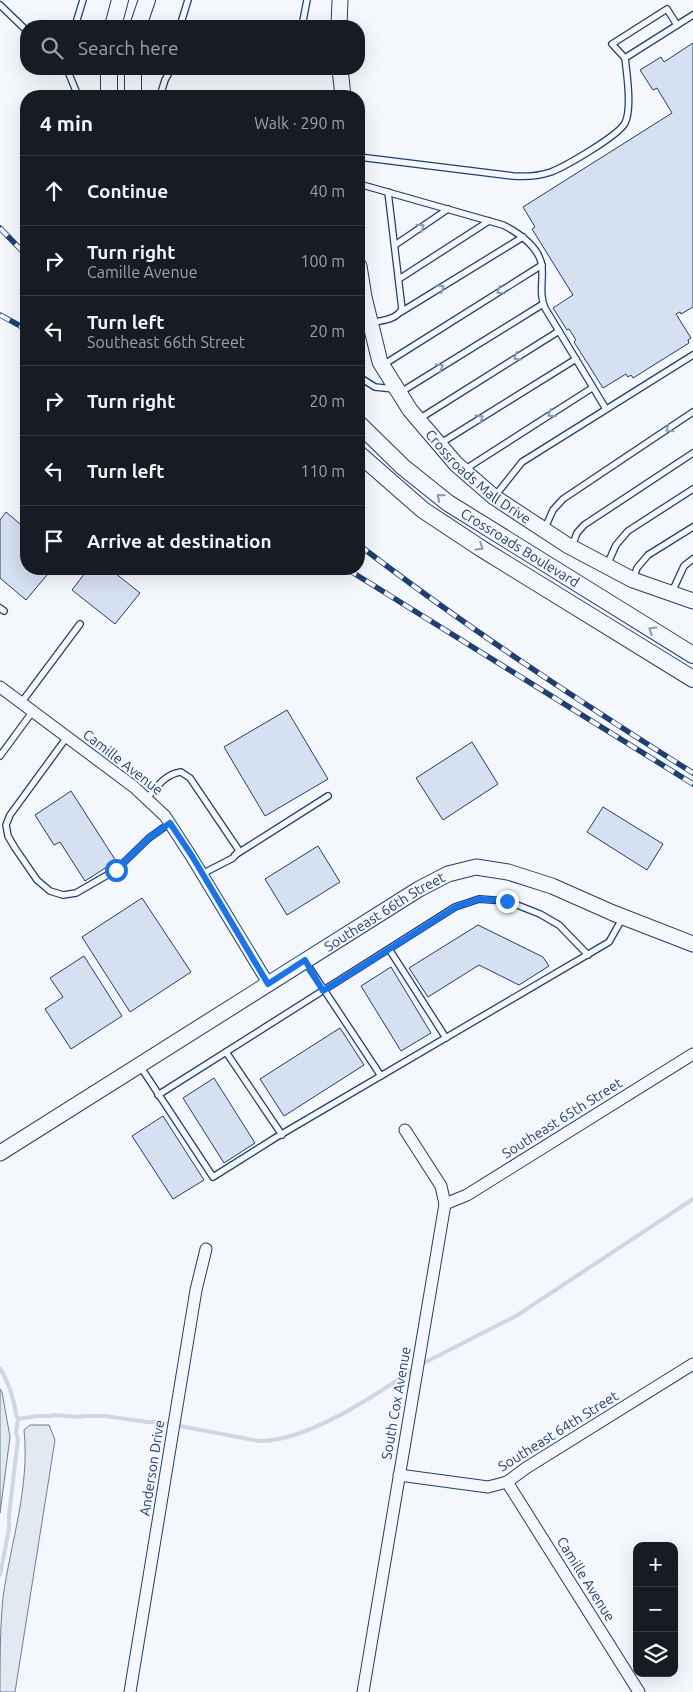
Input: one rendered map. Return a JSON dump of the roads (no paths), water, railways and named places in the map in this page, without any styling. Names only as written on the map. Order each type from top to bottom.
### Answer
[{"type":"main road","points":[[115,20],[120,0]]},
{"type":"main road","points":[[140,20],[147,0]]},
{"type":"main road","points":[[109,75],[109,90]]},
{"type":"main road","points":[[133,75],[133,90]]},
{"type":"main road","name":"Crossroads Boulevard","points":[[365,430],[403,466],[448,503],[693,656]]},
{"type":"main road","name":"Crossroads Boulevard","points":[[365,459],[423,510],[693,679]]},
{"type":"street","points":[[339,20],[340,0]]},
{"type":"street","points":[[341,75],[342,90]]},
{"type":"street","name":"Crossroads Mall Drive","points":[[365,315],[382,365],[398,391],[418,420],[464,471],[494,497],[571,548],[633,580],[693,601]]},
{"type":"street","name":"Camille Avenue","points":[[0,687],[134,787],[165,816],[268,984]]},
{"type":"street","name":"Southeast 66th Street","points":[[0,1154],[305,960],[419,889],[448,874],[476,867],[508,872],[552,886],[623,917],[693,944]]},
{"type":"street","name":"Southeast 65th Street","points":[[446,1204],[468,1195],[693,1054]]},
{"type":"street","name":"South Cox Avenue","points":[[363,1692],[446,1204],[441,1186],[405,1130]]},
{"type":"street","name":"Anderson Drive","points":[[130,1692],[196,1290],[206,1249]]},
{"type":"street","name":"Southeast 64th Street","points":[[399,1475],[488,1487],[507,1482],[526,1468],[693,1364]]},
{"type":"street","name":"Camille Avenue","points":[[507,1482],[639,1692]]},
{"type":"lane","points":[[77,20],[83,0]]},
{"type":"lane","points":[[182,20],[188,0]]},
{"type":"lane","points":[[303,20],[307,0]]},
{"type":"lane","points":[[0,5],[20,24]]},
{"type":"lane","points":[[365,158],[526,177],[551,172],[613,135],[625,122],[628,108],[626,58],[612,44],[668,9],[678,25]]},
{"type":"lane","points":[[626,58],[693,15]]},
{"type":"lane","points":[[69,75],[76,90]]},
{"type":"lane","points":[[162,90],[168,75]]},
{"type":"lane","points":[[365,186],[503,225],[516,231],[523,237],[538,255],[542,265],[541,295],[543,304],[606,410]]},
{"type":"lane","points":[[388,192],[402,309],[399,314]]},
{"type":"lane","points":[[394,244],[448,209]]},
{"type":"lane","points":[[398,279],[489,221]]},
{"type":"lane","points":[[365,315],[393,318],[523,237]]},
{"type":"lane","points":[[382,365],[542,265]]},
{"type":"lane","points":[[365,381],[375,387],[398,391],[543,304]]},
{"type":"lane","points":[[418,420],[559,331]]},
{"type":"lane","points":[[494,497],[522,462],[693,355]]},
{"type":"lane","points":[[439,444],[576,359]]},
{"type":"lane","points":[[464,471],[592,388]]},
{"type":"lane","points":[[544,530],[554,510],[563,499],[693,412]]},
{"type":"lane","points":[[571,548],[577,533],[584,525],[693,453]]},
{"type":"lane","points":[[607,566],[616,546],[628,531],[693,489]]},
{"type":"lane","points":[[633,580],[637,568],[648,555],[693,527]]},
{"type":"lane","points":[[671,594],[684,566],[693,558]]},
{"type":"lane","points":[[21,703],[80,624]]},
{"type":"lane","points":[[0,756],[33,712]]},
{"type":"lane","points":[[67,737],[10,815],[6,825],[8,836],[14,848],[37,880],[50,891],[63,895],[76,893],[88,888],[116,870],[149,838],[170,823]]},
{"type":"lane","points":[[146,799],[166,777],[173,773],[182,772],[190,778],[238,849],[236,855]]},
{"type":"lane","points":[[202,874],[233,858],[328,796]]},
{"type":"lane","points":[[158,1095],[456,907],[479,899],[507,901],[540,914],[559,925],[588,955]]},
{"type":"lane","points":[[139,1065],[213,1177],[609,942],[623,917]]},
{"type":"lane","points":[[389,949],[446,1038]]},
{"type":"lane","points":[[305,960],[323,991],[381,1076]]},
{"type":"lane","points":[[226,1052],[282,1135]]},
{"type":"waterway","points":[[420,1365],[516,1316],[693,1199]]},
{"type":"waterway","points":[[0,1368],[10,1390],[18,1419],[16,1433],[18,1439],[9,1529],[0,1575]]},
{"type":"waterway","points":[[18,1419],[54,1415],[79,1417],[105,1416],[159,1422],[259,1441],[278,1439],[319,1426],[361,1403],[414,1369]]},
{"type":"railway","points":[[0,228],[20,249]]},
{"type":"railway","points":[[0,315],[20,326]]},
{"type":"railway","points":[[365,550],[523,663],[693,773]]},
{"type":"railway","points":[[357,575],[693,784]]}]
